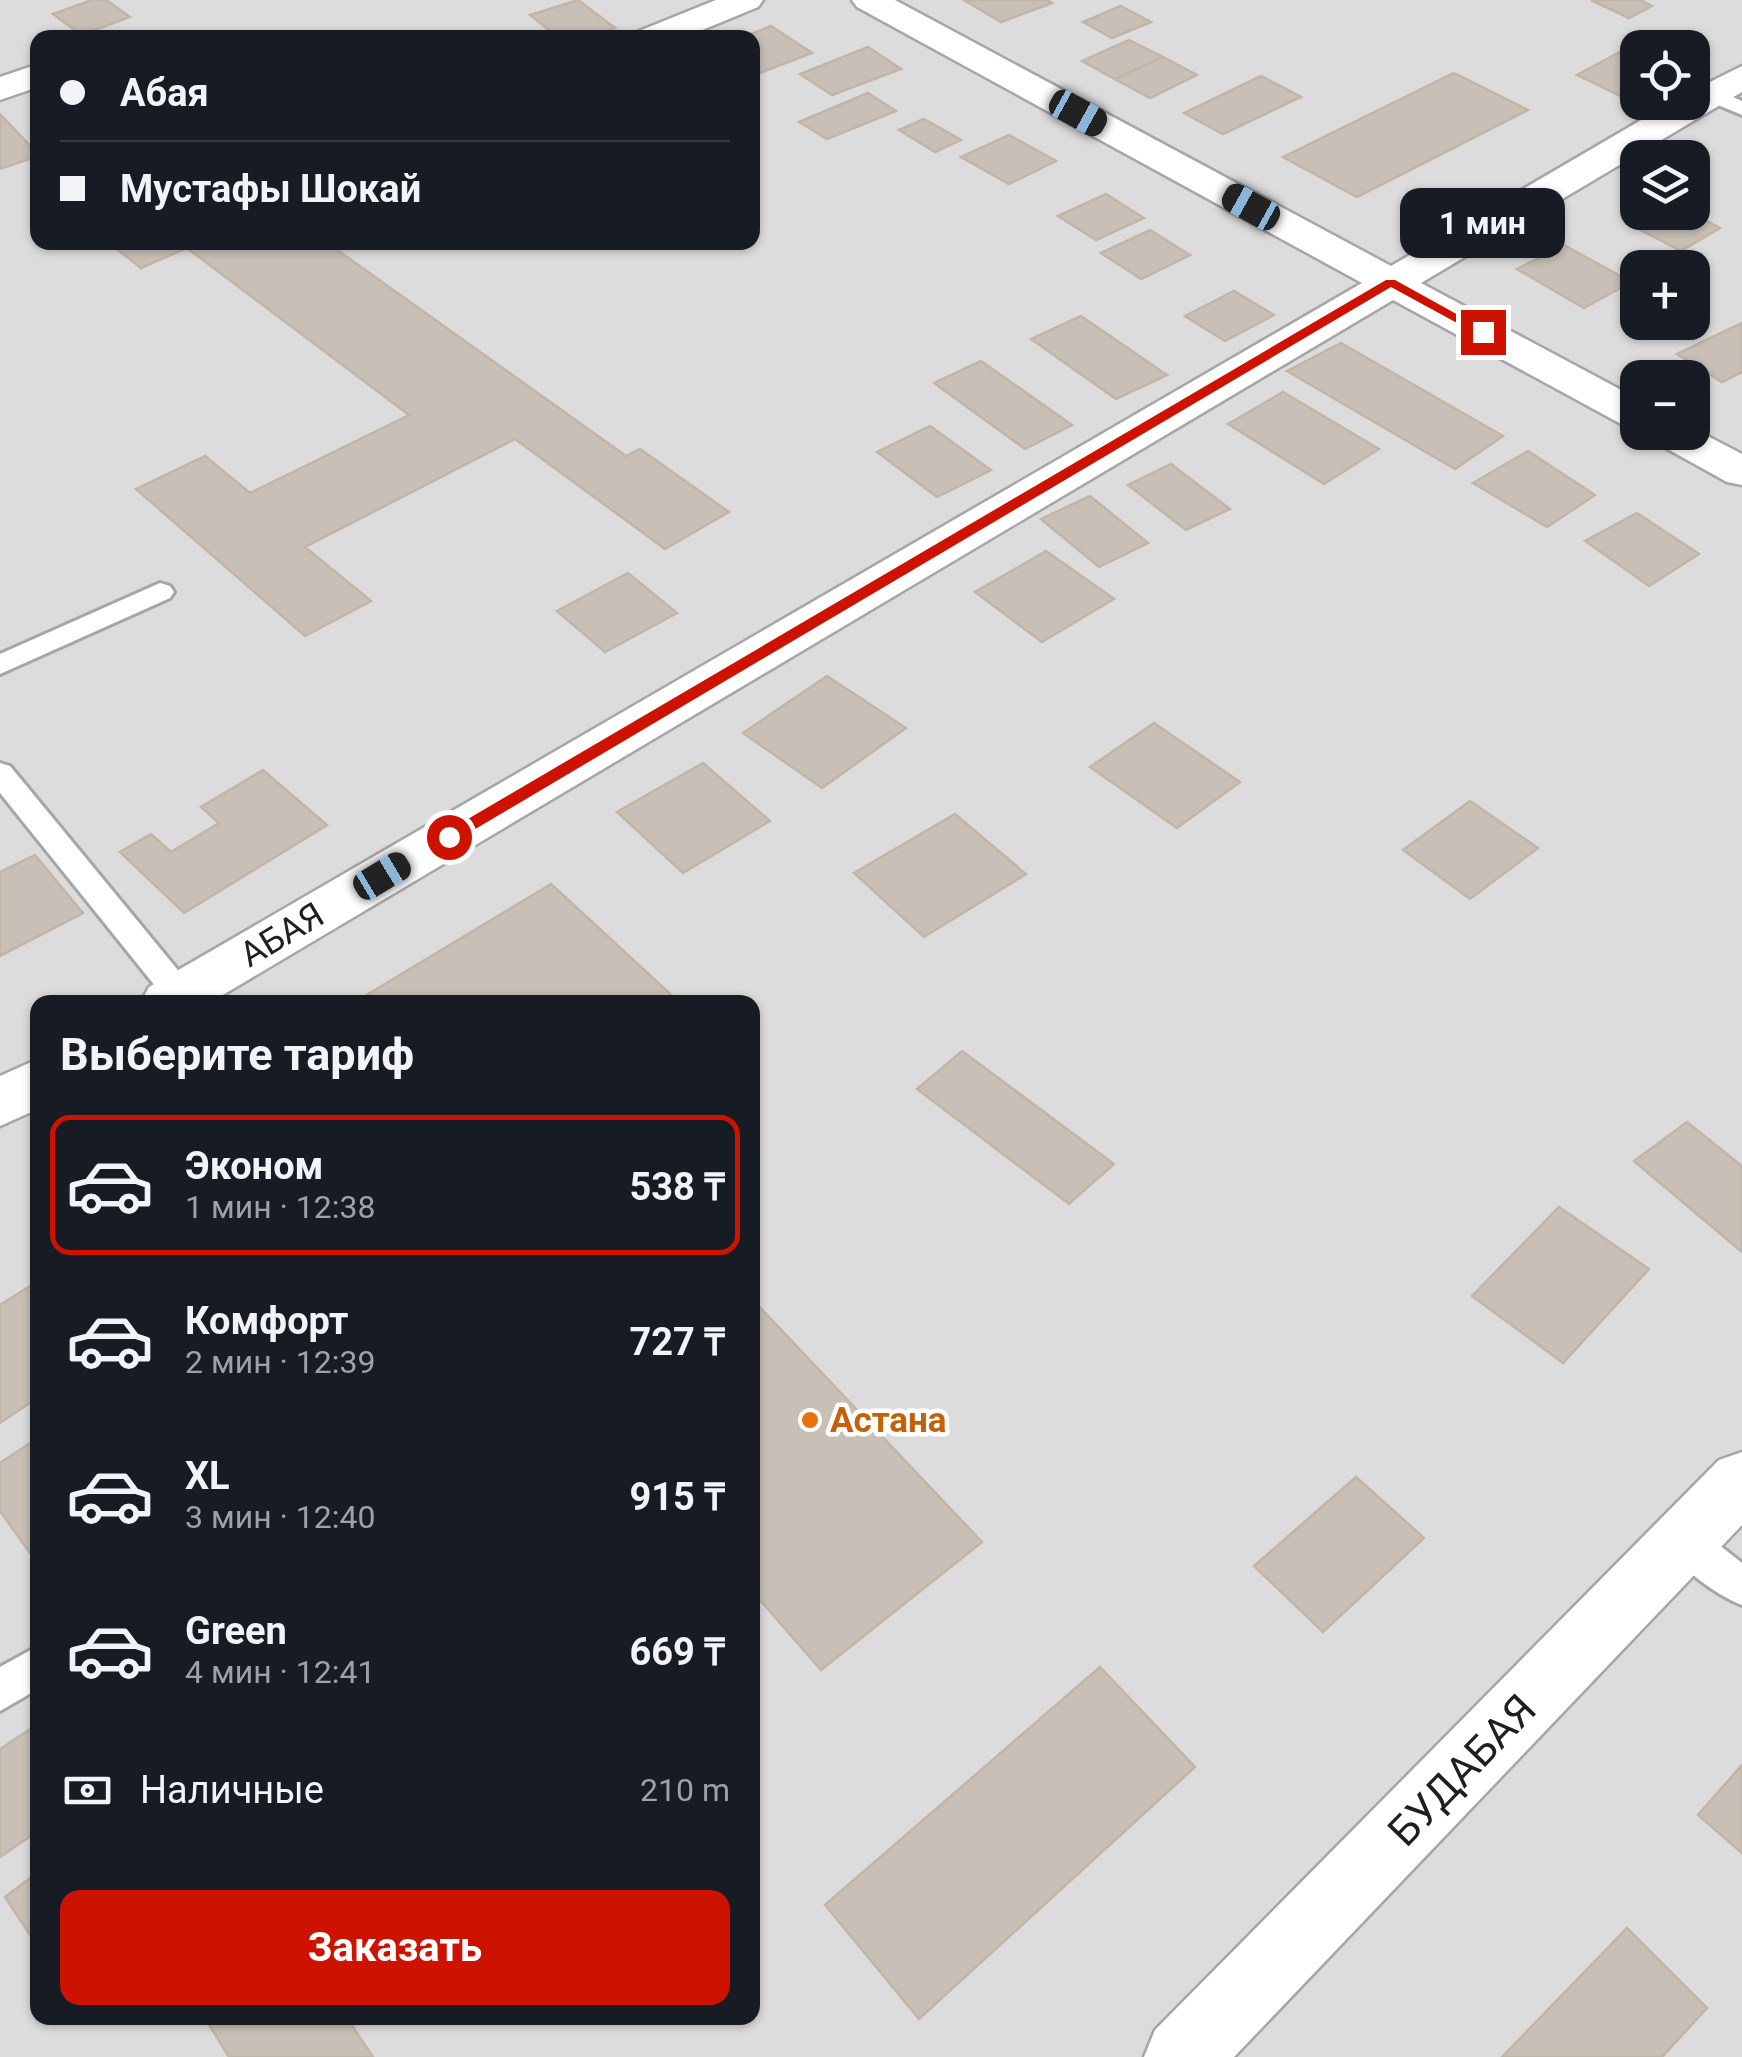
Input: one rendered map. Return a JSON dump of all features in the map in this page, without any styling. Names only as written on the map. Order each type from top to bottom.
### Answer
[{"type":"street","points":[[670,30],[746,0]]},
{"type":"street","points":[[869,0],[1620,406]]},
{"type":"street","points":[[0,89],[30,78]]},
{"type":"street","name":"АБАЯ","points":[[181,995],[1390,282],[1732,94]]},
{"type":"street","points":[[1701,450],[1742,472]]},
{"type":"street","points":[[0,1103],[30,1085]]},
{"type":"street","name":"БУДАБАЯ","points":[[1182,2057],[1742,1481]]},
{"type":"lane","points":[[0,665],[160,592]]},
{"type":"lane","points":[[0,773],[171,995]]},
{"type":"lane","points":[[1685,1542],[1742,1587]]},
{"type":"lane","points":[[0,1691],[30,1670]]},
{"type":"shaded area","points":[[0,0],[1742,0],[1742,2057],[0,2057]]},
{"type":"building","points":[[92,0],[106,0],[130,17],[95,30],[74,30],[53,14]]},
{"type":"building","points":[[578,0],[615,28],[549,30],[530,15]]},
{"type":"building","points":[[964,0],[1046,0],[1052,3],[1001,22]]},
{"type":"building","points":[[1591,0],[1640,0],[1652,6],[1629,18]]},
{"type":"building","points":[[1121,6],[1151,22],[1112,38],[1083,22]]},
{"type":"building","points":[[771,26],[812,53],[760,73],[760,30]]},
{"type":"building","points":[[1129,40],[1163,57],[1115,79],[1082,61]]},
{"type":"building","points":[[868,47],[901,69],[832,95],[800,74]]},
{"type":"building","points":[[1620,52],[1620,96],[1577,75]]},
{"type":"building","points":[[1163,57],[1197,75],[1150,98],[1115,79]]},
{"type":"building","points":[[1454,73],[1528,110],[1357,197],[1283,157]]},
{"type":"building","points":[[1261,76],[1301,97],[1223,134],[1184,113]]},
{"type":"building","points":[[868,93],[896,111],[827,139],[799,122]]},
{"type":"building","points":[[0,114],[30,146],[30,159],[0,169]]},
{"type":"building","points":[[924,119],[961,140],[935,152],[899,130]]},
{"type":"building","points":[[1009,135],[1056,161],[1009,184],[961,157]]},
{"type":"building","points":[[1106,194],[1144,218],[1096,240],[1058,216]]},
{"type":"building","points":[[1710,223],[1720,228],[1683,250],[1641,230],[1710,230]]},
{"type":"building","points":[[1150,230],[1190,255],[1141,279],[1101,253]]},
{"type":"building","points":[[1564,245],[1620,276],[1620,288],[1584,308],[1517,269]]},
{"type":"building","points":[[118,250],[182,250],[141,268]]},
{"type":"building","points":[[190,250],[337,250],[626,456],[640,449],[729,512],[665,549],[515,439],[305,547],[371,601],[305,636],[136,489],[205,456],[250,493],[409,415]]},
{"type":"building","points":[[1234,291],[1274,315],[1225,341],[1185,316]]},
{"type":"building","points":[[1081,316],[1167,375],[1116,399],[1031,339]]},
{"type":"building","points":[[1742,323],[1742,372],[1722,382],[1710,375],[1710,360],[1687,360],[1677,354]]},
{"type":"building","points":[[1341,343],[1503,436],[1455,469],[1287,371]]},
{"type":"building","points":[[981,361],[1072,425],[1025,449],[934,383]]},
{"type":"building","points":[[1283,392],[1379,449],[1324,484],[1228,424]]},
{"type":"building","points":[[930,426],[991,470],[937,497],[877,452]]},
{"type":"building","points":[[1528,451],[1595,495],[1547,527],[1473,483]]},
{"type":"building","points":[[1171,464],[1230,509],[1186,530],[1128,485]]},
{"type":"building","points":[[1090,496],[1148,543],[1099,567],[1041,519]]},
{"type":"building","points":[[1637,513],[1699,554],[1649,586],[1585,541]]},
{"type":"building","points":[[1046,551],[1114,599],[1042,642],[975,592]]},
{"type":"building","points":[[628,573],[677,613],[605,652],[557,611]]},
{"type":"building","points":[[827,676],[906,728],[822,788],[743,733]]},
{"type":"building","points":[[1154,723],[1240,782],[1177,828],[1090,767]]},
{"type":"building","points":[[703,763],[770,821],[683,873],[617,812]]},
{"type":"building","points":[[263,770],[327,825],[184,913],[120,852],[151,834],[171,852],[219,823],[201,807]]},
{"type":"building","points":[[1470,801],[1538,848],[1470,899],[1403,850]]},
{"type":"building","points":[[955,814],[1026,874],[924,937],[854,873]]},
{"type":"building","points":[[35,855],[83,913],[0,956],[0,872]]},
{"type":"building","points":[[551,884],[671,995],[367,995]]},
{"type":"building","points":[[962,1051],[1114,1164],[1069,1204],[917,1089]]},
{"type":"building","points":[[1687,1122],[1742,1166],[1742,1252],[1634,1161]]},
{"type":"building","points":[[1559,1207],[1649,1269],[1563,1363],[1472,1296]]},
{"type":"building","points":[[30,1286],[30,1403],[0,1423],[0,1305]]},
{"type":"building","name":"Астана","points":[[760,1307],[982,1542],[821,1670],[760,1600]]},
{"type":"building","points":[[30,1443],[30,1553],[0,1511],[0,1463]]},
{"type":"building","points":[[1356,1477],[1424,1538],[1323,1632],[1254,1566]]},
{"type":"building","points":[[1100,1667],[1195,1767],[919,2019],[825,1905]]},
{"type":"building","points":[[30,1729],[30,1836],[0,1857],[0,1749]]},
{"type":"building","points":[[1742,1765],[1742,1853],[1698,1815]]},
{"type":"building","points":[[30,1878],[30,1935],[5,1897]]},
{"type":"building","points":[[1627,1928],[1707,2008],[1662,2057],[1502,2057]]},
{"type":"building","points":[[209,2025],[352,2025],[373,2057],[229,2057]]},
{"type":"place","name":"Астана","points":[[810,1420]]},
{"type":"route","points":[[449,837],[1390,282],[1483,332]]}]
